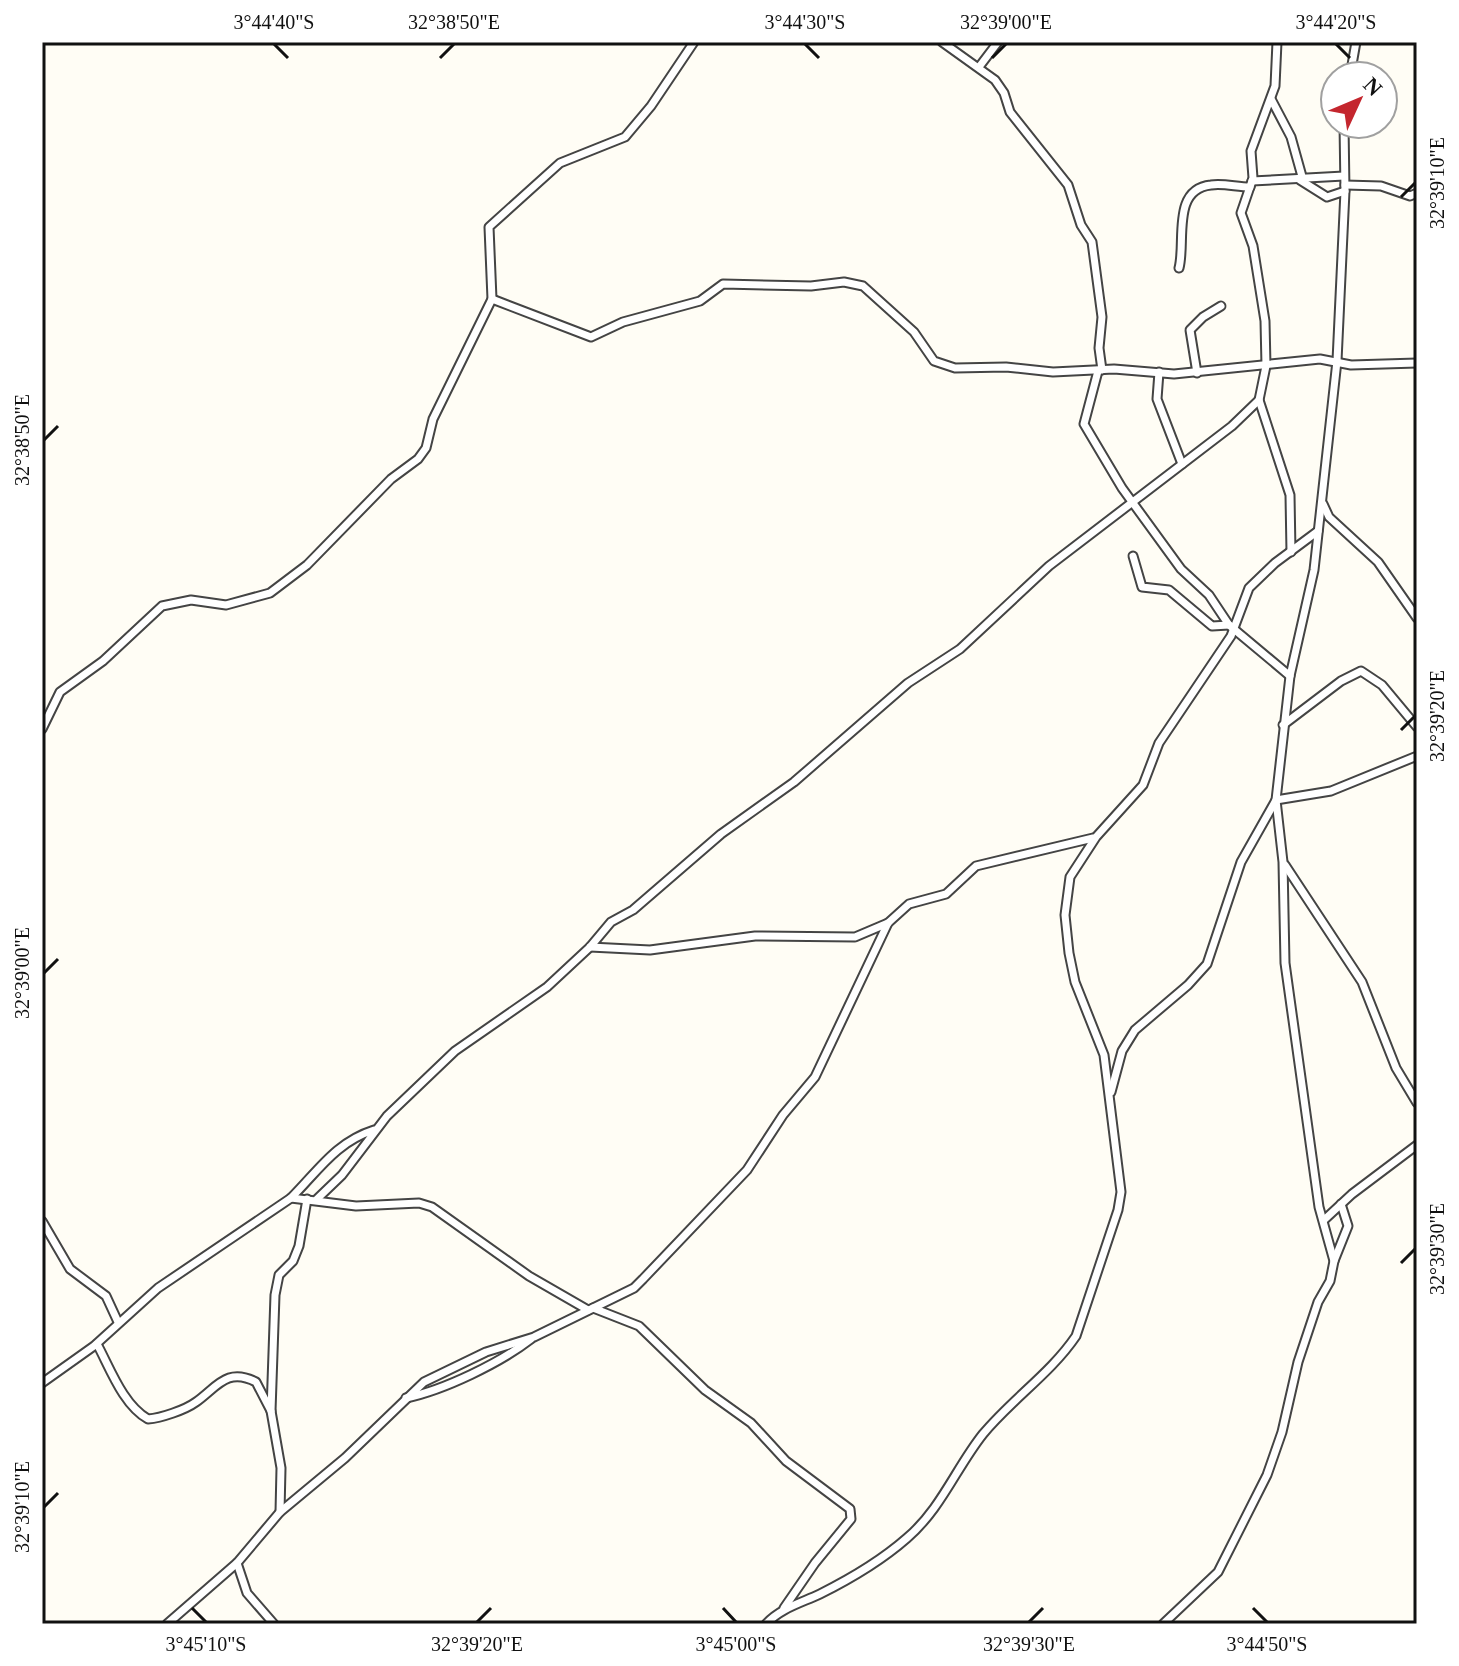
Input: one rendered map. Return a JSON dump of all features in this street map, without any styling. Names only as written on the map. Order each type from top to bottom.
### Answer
[{"type":"street","points":[[42,729],[53,699],[103,661],[162,606],[191,600],[226,605],[270,593],[307,565],[391,479],[413,465],[426,448],[433,419],[492,299],[487,238],[495,219],[560,163],[625,137],[651,106],[694,42]]},
{"type":"street","points":[[942,42],[979,67],[1003,90],[1013,116],[1068,185],[1081,225],[1092,242],[1102,317],[1100,370],[1084,424],[1132,502],[1181,569],[1209,595],[1231,627],[1290,676]]},
{"type":"street","points":[[979,67],[998,42]]},
{"type":"street","points":[[1277,42],[1276,79],[1251,151],[1251,184],[1241,213],[1253,246],[1260,283],[1266,366],[1259,400],[1290,495],[1291,552]]},
{"type":"street","points":[[1271,99],[1291,137],[1302,180],[1327,197],[1345,188],[1391,187],[1415,195]]},
{"type":"street","points":[[1334,1261],[1319,1207],[1285,963],[1283,862],[1276,800],[1290,676],[1308,602],[1323,503],[1337,361],[1345,188],[1344,140]]},
{"type":"street","points":[[1179,268],[1183,244],[1181,216],[1190,197],[1210,185],[1344,176]]},
{"type":"street","points":[[492,299],[591,337],[623,322],[700,301],[723,284],[811,286],[854,283],[893,310],[914,332],[927,353],[944,366],[1053,372],[1197,373],[1320,359],[1355,365],[1417,363]]},
{"type":"street","points":[[1197,373],[1190,330],[1221,306]]},
{"type":"street","points":[[1159,372],[1157,399],[1182,464]]},
{"type":"street","points":[[317,1199],[342,1175],[376,1129],[455,1051],[538,994],[590,947],[614,919],[633,910],[721,834],[794,782],[908,683],[960,649],[1049,566],[1232,426],[1259,400]]},
{"type":"street","points":[[1323,503],[1329,517],[1378,562],[1417,618]]},
{"type":"street","points":[[783,1610],[821,1594],[877,1561],[908,1537],[932,1513],[984,1433],[1064,1354],[1076,1336],[1120,1201],[1103,1050],[1075,982],[1065,915],[1070,877],[1096,837],[1143,785],[1159,743],[1217,659],[1249,588],[1318,531]]},
{"type":"street","points":[[1133,556],[1142,587],[1169,590],[1212,626],[1231,627]]},
{"type":"street","points":[[1283,725],[1341,681],[1361,671],[1382,685],[1417,727]]},
{"type":"street","points":[[1276,800],[1331,791],[1417,756]]},
{"type":"street","points":[[1110,1096],[1122,1051],[1135,1030],[1188,985],[1207,964],[1241,862],[1276,800]]},
{"type":"street","points":[[590,947],[650,950],[755,936],[855,937],[888,923],[909,904],[946,894],[976,866],[1075,845],[1096,837]]},
{"type":"street","points":[[1283,862],[1362,982],[1396,1068],[1417,1103]]},
{"type":"street","points":[[167,1624],[237,1563],[280,1512],[345,1458],[403,1399],[431,1378],[486,1352],[534,1337],[634,1288],[747,1170],[783,1115],[819,1071],[826,1048],[888,923]]},
{"type":"street","points":[[42,1383],[97,1344],[158,1288],[291,1198],[335,1149],[355,1136],[376,1129]]},
{"type":"street","points":[[1324,1220],[1417,1145]]},
{"type":"street","points":[[291,1198],[356,1206],[419,1203],[432,1207],[529,1276],[590,1309],[639,1326],[705,1390],[751,1423],[786,1461],[850,1509],[851,1519],[815,1563],[783,1610],[766,1624]]},
{"type":"street","points":[[280,1512],[281,1468],[271,1411],[276,1282],[295,1259],[307,1199]]},
{"type":"street","points":[[1163,1624],[1218,1572],[1267,1475],[1282,1432],[1298,1362],[1318,1302],[1330,1281],[1334,1261],[1348,1231],[1348,1221],[1341,1204]]},
{"type":"street","points":[[42,1221],[70,1269],[106,1296],[118,1322]]},
{"type":"street","points":[[403,1399],[432,1391],[515,1351],[534,1337]]},
{"type":"street","points":[[97,1344],[118,1384],[136,1409],[148,1419],[193,1404],[212,1385],[232,1376],[256,1382],[271,1411]]},
{"type":"street","points":[[237,1563],[247,1593],[274,1624]]}]
